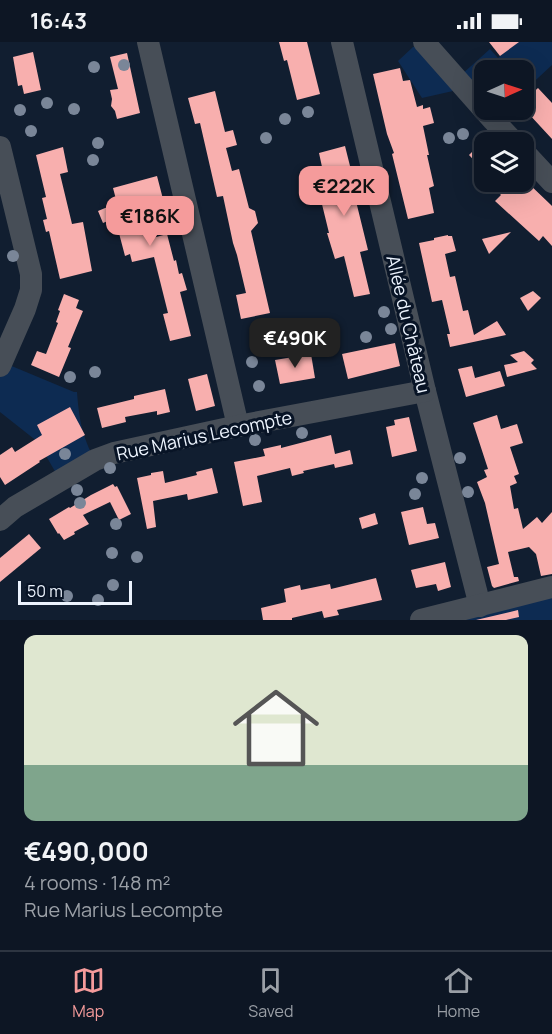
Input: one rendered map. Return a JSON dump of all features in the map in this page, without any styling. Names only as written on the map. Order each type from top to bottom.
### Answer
[{"type":"street","points":[[148,42],[238,426]]},
{"type":"street","name":"Allée du Château","points":[[342,42],[424,391],[480,606]]},
{"type":"street","points":[[424,42],[504,132]]},
{"type":"street","points":[[0,147],[31,274],[31,290],[25,309],[0,366]]},
{"type":"street","points":[[534,163],[552,182]]},
{"type":"street","name":"Rue Marius Lecompte","points":[[0,520],[15,507],[95,460],[114,453],[238,426],[424,391]]},
{"type":"street","points":[[421,620],[552,586]]},
{"type":"shaded area","points":[[510,42],[552,42],[552,65],[534,82],[534,60],[478,60],[490,49],[498,58],[513,45]]},
{"type":"shaded area","points":[[413,47],[419,47],[453,91],[422,98],[398,61]]},
{"type":"shaded area","points":[[474,63],[474,89],[461,75]]},
{"type":"shaded area","points":[[2,362],[77,392],[82,427],[95,460],[60,480],[38,442],[0,412],[0,366]]},
{"type":"shaded area","points":[[552,597],[552,620],[459,620]]},
{"type":"building","points":[[279,42],[307,42],[320,94],[297,100],[287,60],[284,61]]},
{"type":"building","points":[[489,42],[519,42],[500,56]]},
{"type":"building","points":[[33,52],[41,90],[24,94],[22,85],[18,86],[13,57]]},
{"type":"building","points":[[127,53],[140,113],[117,119],[111,106],[110,90],[118,89],[110,57]]},
{"type":"building","points":[[400,68],[403,81],[410,80],[417,107],[423,105],[423,109],[430,107],[434,123],[423,126],[434,186],[429,188],[434,213],[408,219],[392,154],[394,153],[387,134],[373,74]]},
{"type":"building","points":[[538,88],[552,103],[552,139],[534,120],[534,92]]},
{"type":"building","points":[[215,91],[225,132],[233,130],[237,145],[226,148],[232,171],[239,169],[249,208],[255,211],[258,223],[251,231],[270,313],[241,319],[236,295],[246,293],[223,196],[217,197],[200,123],[195,124],[188,98]]},
{"type":"building","points":[[345,146],[368,250],[360,252],[370,294],[354,297],[344,256],[335,259],[319,192],[327,190],[319,153]]},
{"type":"building","points":[[63,147],[68,172],[60,174],[72,224],[83,222],[92,271],[60,279],[49,231],[46,232],[43,220],[47,219],[42,198],[46,197],[36,155]]},
{"type":"building","points":[[474,150],[474,160],[469,155]]},
{"type":"building","points":[[157,176],[163,199],[140,206],[149,239],[167,234],[174,261],[176,260],[179,274],[182,273],[187,290],[180,292],[191,336],[170,341],[163,314],[168,313],[154,257],[132,262],[130,254],[125,256],[115,218],[103,223],[98,211],[117,203],[113,188]]},
{"type":"building","points":[[534,189],[552,206],[552,246],[543,236],[539,241],[495,201],[501,195],[498,192],[534,192]]},
{"type":"building","points":[[511,232],[489,254],[482,239]]},
{"type":"building","points":[[448,235],[452,236],[456,251],[445,254],[450,277],[455,276],[463,311],[468,310],[474,335],[497,321],[506,335],[450,347],[447,334],[450,334],[442,300],[432,302],[419,243]]},
{"type":"building","points":[[533,291],[541,298],[528,311],[520,298]]},
{"type":"building","points":[[64,294],[79,300],[76,308],[83,311],[59,377],[31,365],[37,351],[46,354],[58,323],[56,322],[60,311],[58,310]]},
{"type":"building","points":[[395,343],[400,366],[348,379],[342,354]]},
{"type":"building","points":[[524,351],[534,360],[531,363],[537,369],[507,377],[504,365],[518,362],[510,355]]},
{"type":"building","points":[[311,354],[315,378],[280,384],[275,360]]},
{"type":"building","points":[[472,366],[475,378],[500,371],[505,386],[466,397],[458,369]]},
{"type":"building","points":[[207,374],[215,406],[196,411],[188,379]]},
{"type":"building","points":[[165,389],[170,412],[157,415],[157,411],[125,417],[126,422],[102,428],[97,408]]},
{"type":"building","points":[[70,407],[85,435],[39,461],[5,485],[0,477],[0,455],[12,447],[15,452],[42,435],[37,425]]},
{"type":"building","points":[[497,415],[501,429],[517,424],[523,443],[510,447],[519,474],[514,476],[517,483],[510,486],[514,509],[518,508],[523,529],[537,517],[542,523],[552,512],[552,574],[541,576],[536,554],[529,547],[508,552],[514,577],[518,577],[519,581],[494,588],[487,567],[499,564],[485,503],[477,482],[487,477],[484,470],[488,469],[473,423]]},
{"type":"building","points":[[409,417],[417,451],[392,457],[386,427],[395,425],[394,420]]},
{"type":"building","points":[[331,435],[335,454],[350,450],[353,464],[335,468],[334,464],[292,476],[290,468],[257,476],[262,502],[243,506],[234,462],[265,456],[263,449],[281,445],[281,448]]},
{"type":"building","points":[[212,468],[218,493],[188,500],[187,494],[153,501],[156,527],[147,529],[137,478],[163,471],[165,483],[197,475],[196,472]]},
{"type":"building","points":[[113,484],[117,486],[131,514],[119,520],[110,502],[83,515],[89,524],[64,540],[49,519]]},
{"type":"building","points":[[423,507],[427,524],[435,523],[439,538],[409,545],[401,512]]},
{"type":"building","points":[[375,513],[378,524],[362,529],[359,518]]},
{"type":"building","points":[[29,534],[41,548],[0,582],[0,558]]},
{"type":"building","points":[[445,562],[451,587],[438,591],[436,584],[416,588],[411,570]]},
{"type":"building","points":[[376,578],[382,600],[337,610],[339,615],[324,618],[322,611],[292,618],[292,620],[263,620],[261,608],[286,602],[284,589],[300,585],[301,590],[330,584],[331,589]]},
{"type":"building","points":[[518,610],[519,617],[506,620],[476,620]]}]
